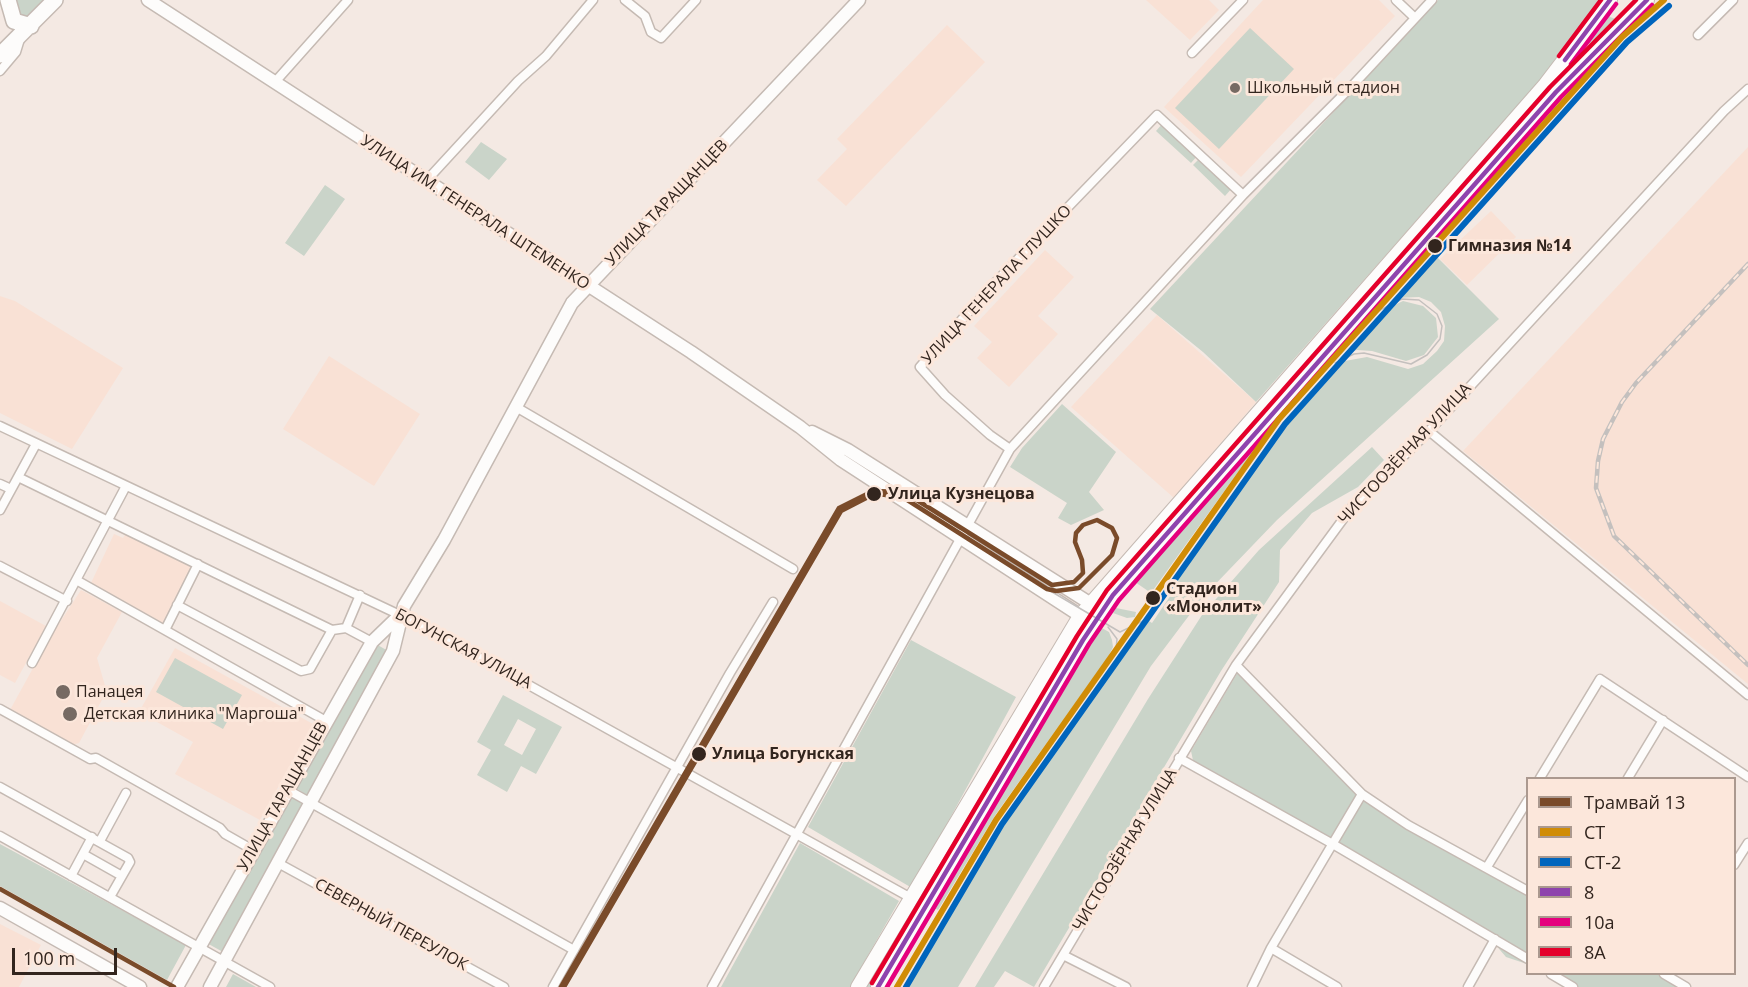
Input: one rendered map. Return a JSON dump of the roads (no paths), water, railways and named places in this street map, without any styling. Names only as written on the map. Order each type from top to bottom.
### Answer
[{"type":"highway","points":[[0,11],[8,0]]},
{"type":"highway","points":[[8,0],[14,21],[26,30]]},
{"type":"highway","points":[[0,55],[55,0]]},
{"type":"main road","points":[[1611,0],[1614,9],[1623,15],[1634,14]]},
{"type":"main road","points":[[878,987],[1093,624],[1096,607],[1545,85],[1611,0]]},
{"type":"main road","points":[[858,987],[1080,616],[1096,607],[1556,93],[1647,0]]},
{"type":"main road","points":[[911,898],[926,905]]},
{"type":"street","name":"УЛИЦА ИМ. ГЕНЕРАЛА ШТЕМЕНКО","points":[[148,0],[427,180],[587,287],[691,352],[800,427],[833,454],[1096,607]]},
{"type":"street","points":[[275,82],[348,0]]},
{"type":"street","points":[[427,180],[518,81],[546,56],[593,0]]},
{"type":"street","points":[[625,0],[645,16],[651,32],[661,38],[696,0]]},
{"type":"street","name":"УЛИЦА ТАРАЩАНЦЕВ","points":[[177,987],[372,642],[400,615],[572,303],[859,0]]},
{"type":"street","points":[[1192,53],[1243,0]]},
{"type":"street","points":[[1396,0],[1414,18]]},
{"type":"street","points":[[712,987],[1010,449],[1243,195],[1353,85],[1432,0]]},
{"type":"street","points":[[1698,35],[1732,0]]},
{"type":"street","points":[[0,71],[16,52],[26,30]]},
{"type":"street","name":"ЧИСТООЗЁРНАЯ УЛИЦА","points":[[1044,987],[1236,664],[1352,507],[1429,431],[1724,111],[1748,89]]},
{"type":"street","name":"УЛИЦА ГЕНЕРАЛА ГЛУШКО","points":[[1010,449],[963,411],[920,367],[988,290],[1158,115],[1243,195]]},
{"type":"street","points":[[516,407],[793,569]]},
{"type":"street","name":"БОГУНСКАЯ УЛИЦА","points":[[0,426],[400,615],[796,832],[911,898]]},
{"type":"street","points":[[1429,431],[1748,695]]},
{"type":"street","points":[[0,510],[36,444]]},
{"type":"street","points":[[18,477],[332,630],[346,628],[372,642]]},
{"type":"street","points":[[0,484],[11,489]]},
{"type":"street","points":[[32,663],[78,581],[126,486]]},
{"type":"street","name":"УЛИЦА ИМ. ГЕНЕРАЛА ШТЕМЕНКО","points":[[963,531],[1093,624]]},
{"type":"street","points":[[165,630],[198,564]]},
{"type":"street","points":[[0,566],[67,601]]},
{"type":"street","points":[[78,581],[326,721]]},
{"type":"street","points":[[346,628],[360,595]]},
{"type":"street","points":[[553,987],[773,602]]},
{"type":"street","points":[[177,606],[301,671],[310,669],[332,630]]},
{"type":"street","name":"УЛИЦА ТАРАЩАНЦЕВ","points":[[210,987],[393,651],[400,615]]},
{"type":"street","points":[[1236,664],[1362,794],[1408,825],[1526,890]]},
{"type":"street","points":[[1541,777],[1600,679],[1748,777]]},
{"type":"street","points":[[0,710],[90,759],[96,758],[220,828],[225,834],[253,850]]},
{"type":"street","points":[[1629,777],[1663,720]]},
{"type":"street","points":[[1179,758],[1331,843],[1526,958]]},
{"type":"street","points":[[0,787],[129,858],[130,862],[111,897]]},
{"type":"street","points":[[288,790],[574,950]]},
{"type":"street","points":[[71,876],[83,854],[96,839],[126,793]]},
{"type":"street","points":[[1252,987],[1271,948],[1362,794]]},
{"type":"street","points":[[1487,867],[1526,802]]},
{"type":"street","points":[[0,836],[270,987]]},
{"type":"street","points":[[1736,862],[1748,843]]},
{"type":"street","points":[[83,854],[123,876]]},
{"type":"street","name":"СЕВЕРНЫЙ ПЕРЕУЛОК","points":[[278,862],[504,987]]},
{"type":"street","points":[[0,908],[140,987]]},
{"type":"street","points":[[1471,986],[1495,939]]},
{"type":"street","points":[[1271,948],[1336,987]]},
{"type":"street","points":[[1063,955],[1126,987]]},
{"type":"street","points":[[1553,975],[1573,987]]},
{"type":"street","points":[[1668,975],[1686,987]]},
{"type":"tram line","points":[[1335,363],[1354,354],[1364,353],[1411,364],[1427,355],[1440,339],[1442,326],[1437,314],[1419,300],[1402,299],[1372,314]]},
{"type":"tram line","name":"13","points":[[561,987],[839,508],[873,491],[904,492],[1052,585],[1074,582],[1083,573],[1082,560],[1075,542],[1076,533],[1083,525],[1097,520],[1112,528],[1117,538],[1112,555],[1079,588],[1056,591],[1047,589],[901,496],[874,494],[841,511],[564,987]]},
{"type":"tram line","points":[[1047,589],[1120,632],[1145,620]]},
{"type":"tram line","points":[[1108,627],[1117,639],[1116,649]]},
{"type":"tram line","name":"13","points":[[0,889],[174,987]]},
{"type":"railway","points":[[1748,264],[1636,383],[1622,402],[1603,439],[1598,461],[1596,488],[1614,536],[1748,665]]},
{"type":"place","name":"Школьный стадион","points":[[1235,88]]},
{"type":"place","name":"Гимназия №14","points":[[1435,246]]},
{"type":"place","name":"Улица Кузнецова","points":[[874,494]]},
{"type":"place","name":"Стадион «Монолит»","points":[[1153,598]]},
{"type":"place","name":"Панацея","points":[[63,692]]},
{"type":"place","name":"Детская клиника \"Маргоша\"","points":[[70,714]]},
{"type":"place","name":"Улица Богунская","points":[[699,754]]}]
